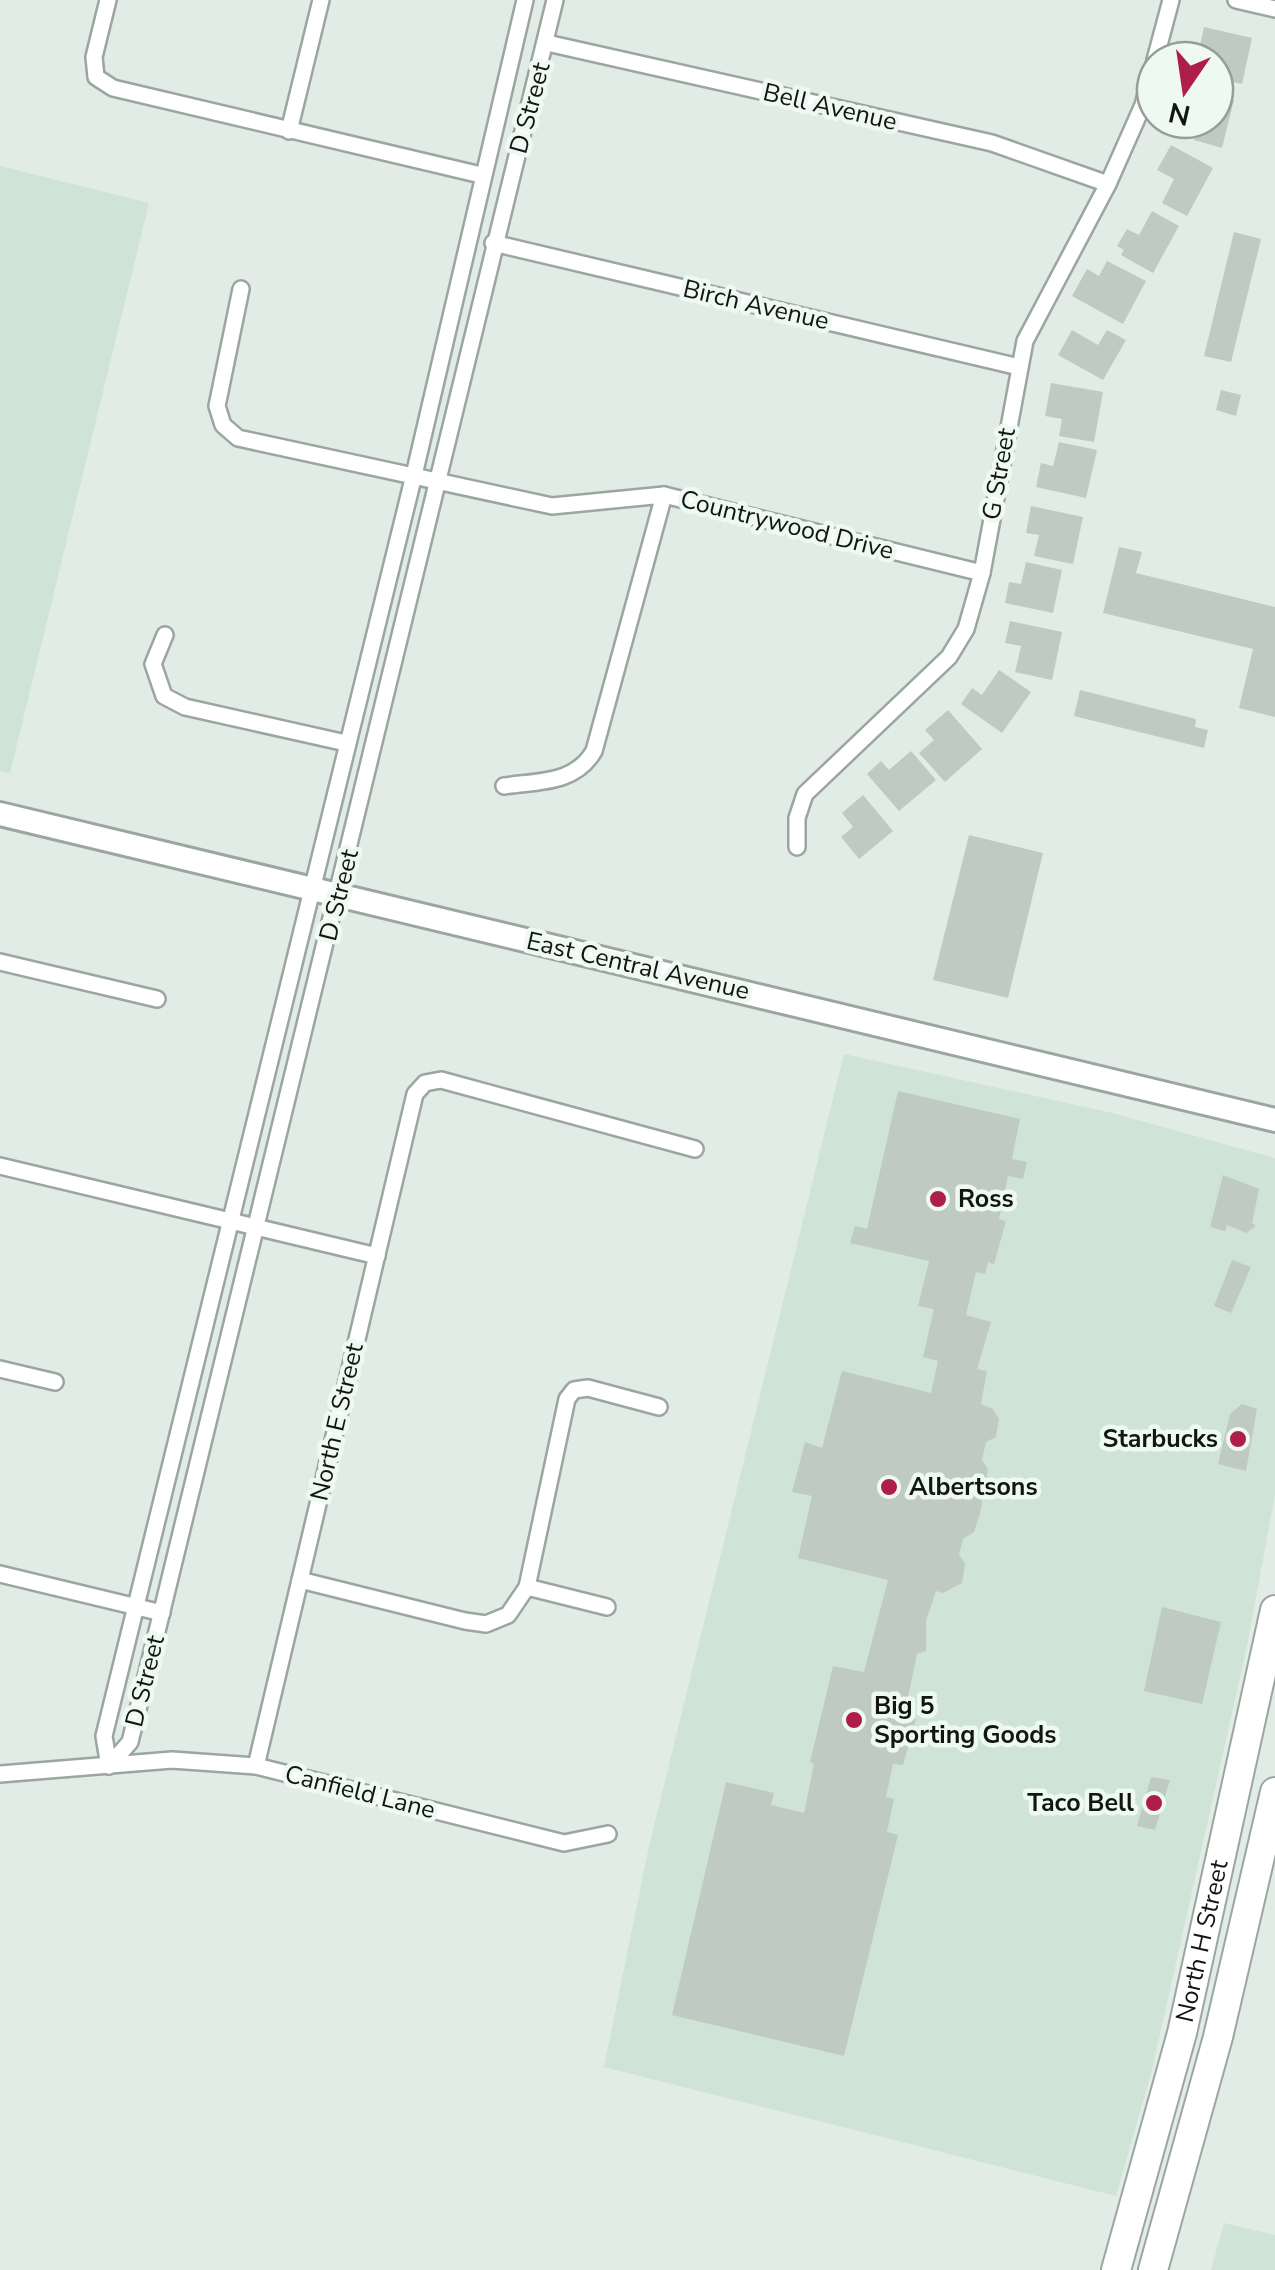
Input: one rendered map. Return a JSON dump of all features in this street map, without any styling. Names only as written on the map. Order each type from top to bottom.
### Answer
[{"type":"highway","name":"North H Street","points":[[1116,2270],[1182,2033],[1275,1610]]},
{"type":"highway","name":"North H Street","points":[[1152,2270],[1218,2036],[1275,1792]]},
{"type":"main road","name":"East Central Avenue","points":[[0,814],[1275,1120]]},
{"type":"street","points":[[108,0],[94,57],[96,77],[114,88],[481,175]]},
{"type":"street","points":[[289,131],[321,0]]},
{"type":"street","name":"D Street","points":[[108,1766],[104,1736],[414,475],[481,175],[525,0]]},
{"type":"street","name":"D Street","points":[[108,1766],[130,1742],[555,0]]},
{"type":"street","name":"G Street","points":[[1160,40],[1171,0]]},
{"type":"street","points":[[1236,0],[1275,9]]},
{"type":"street","name":"Bell Avenue","points":[[547,44],[992,143],[1108,184]]},
{"type":"street","name":"G Street","points":[[798,847],[797,818],[805,794],[949,657],[966,628],[982,573],[1025,341],[1108,184],[1135,124]]},
{"type":"street","name":"Birch Avenue","points":[[494,243],[1018,367]]},
{"type":"street","name":"Countrywood Drive","points":[[241,288],[217,406],[223,425],[238,438],[552,506],[664,495],[982,573]]},
{"type":"street","points":[[504,786],[570,777],[585,767],[594,751],[664,495]]},
{"type":"street","points":[[164,635],[153,664],[164,696],[185,707],[346,743]]},
{"type":"street","points":[[0,962],[157,999]]},
{"type":"street","name":"North E Street","points":[[256,1766],[416,1094],[426,1082],[440,1080],[695,1149]]},
{"type":"street","points":[[0,1166],[377,1256]]},
{"type":"street","points":[[0,1369],[55,1382]]},
{"type":"street","points":[[300,1580],[442,1616],[486,1624],[496,1622],[508,1615],[527,1587],[554,1444],[574,1390],[588,1388],[658,1406]]},
{"type":"street","points":[[0,1574],[162,1614]]},
{"type":"street","points":[[527,1587],[607,1606]]},
{"type":"street","name":"Canfield Lane","points":[[0,1774],[172,1760],[256,1766],[564,1843],[608,1834]]},
{"type":"shaded area","points":[[0,166],[149,203],[10,773],[0,771]]},
{"type":"shaded area","points":[[844,1054],[1112,1113],[1275,1158],[1275,1495],[1247,1646],[1152,2070],[1116,2196],[604,2067],[649,1846]]},
{"type":"shaded area","points":[[1224,2223],[1275,2235],[1275,2270],[1211,2270]]},
{"type":"building","points":[[1204,27],[1252,38],[1242,84],[1235,82],[1235,40],[1201,40]]},
{"type":"building","points":[[1194,140],[1224,140],[1222,148]]},
{"type":"building","points":[[1171,145],[1213,168],[1187,216],[1162,203],[1174,179],[1157,170]]},
{"type":"building","points":[[1152,211],[1179,226],[1153,273],[1121,255],[1124,250],[1117,246],[1127,229],[1139,235]]},
{"type":"building","points":[[1234,232],[1261,239],[1231,362],[1204,356]]},
{"type":"building","points":[[1107,261],[1146,281],[1123,324],[1072,296],[1087,269],[1099,276]]},
{"type":"building","points":[[1072,330],[1098,345],[1107,330],[1126,340],[1103,380],[1058,355]]},
{"type":"building","points":[[1051,383],[1103,392],[1094,442],[1059,436],[1062,419],[1045,416]]},
{"type":"building","points":[[1221,390],[1241,395],[1236,416],[1216,410]]},
{"type":"building","points":[[1059,442],[1097,450],[1086,498],[1036,487],[1041,463],[1053,466]]},
{"type":"building","points":[[1031,506],[1083,517],[1073,564],[1034,556],[1039,535],[1026,533]]},
{"type":"building","points":[[1119,547],[1142,552],[1136,573],[1275,607],[1275,717],[1239,708],[1253,649],[1103,613]]},
{"type":"building","points":[[1026,562],[1062,570],[1053,613],[1005,603],[1009,582],[1021,584]]},
{"type":"building","points":[[1010,621],[1062,632],[1052,680],[1015,672],[1021,646],[1005,643]]},
{"type":"building","points":[[999,670],[1031,692],[1002,733],[961,704],[972,688],[982,695]]},
{"type":"building","points":[[1080,690],[1196,719],[1195,727],[1208,730],[1204,748],[1074,716]]},
{"type":"building","points":[[948,710],[982,749],[945,782],[919,753],[934,740],[925,730]]},
{"type":"building","points":[[911,751],[936,780],[899,811],[867,774],[881,761],[889,770]]},
{"type":"building","points":[[863,795],[893,831],[859,859],[841,837],[853,827],[842,813]]},
{"type":"building","points":[[969,835],[1043,853],[1008,998],[933,980]]},
{"type":"building","points":[[898,1091],[1020,1119],[1012,1159],[1027,1162],[1023,1179],[1008,1176],[999,1219],[1006,1221],[994,1264],[988,1262],[985,1274],[976,1272],[966,1315],[991,1322],[977,1369],[987,1371],[981,1404],[993,1409],[999,1419],[996,1437],[986,1442],[982,1460],[988,1469],[980,1514],[974,1532],[963,1539],[959,1555],[965,1563],[962,1583],[943,1593],[936,1591],[926,1621],[926,1651],[917,1654],[904,1716],[916,1719],[903,1765],[893,1764],[886,1797],[894,1799],[887,1832],[898,1835],[844,2056],[672,2015],[726,1782],[774,1793],[771,1805],[804,1813],[814,1764],[810,1762],[833,1666],[864,1672],[888,1580],[798,1558],[812,1496],[792,1492],[805,1442],[822,1448],[842,1371],[931,1393],[938,1361],[923,1357],[934,1309],[918,1306],[929,1261],[850,1243],[855,1226],[867,1229]]},
{"type":"building","points":[[1223,1175],[1259,1189],[1252,1223],[1256,1226],[1246,1233],[1227,1225],[1225,1231],[1210,1227]]},
{"type":"building","points":[[1232,1260],[1251,1267],[1231,1313],[1214,1306]]},
{"type":"building","name":"Starbucks","points":[[1242,1404],[1257,1409],[1246,1471],[1218,1464],[1230,1414]]},
{"type":"building","points":[[1162,1607],[1221,1622],[1202,1704],[1144,1691]]},
{"type":"building","name":"Taco Bell","points":[[1151,1777],[1170,1780],[1155,1830],[1137,1826]]},
{"type":"place","name":"Ross","points":[[938,1199]]},
{"type":"place","name":"Starbucks","points":[[1238,1439]]},
{"type":"place","name":"Albertsons","points":[[889,1487]]},
{"type":"place","name":"Big 5 Sporting Goods","points":[[854,1720]]},
{"type":"place","name":"Taco Bell","points":[[1154,1803]]}]
